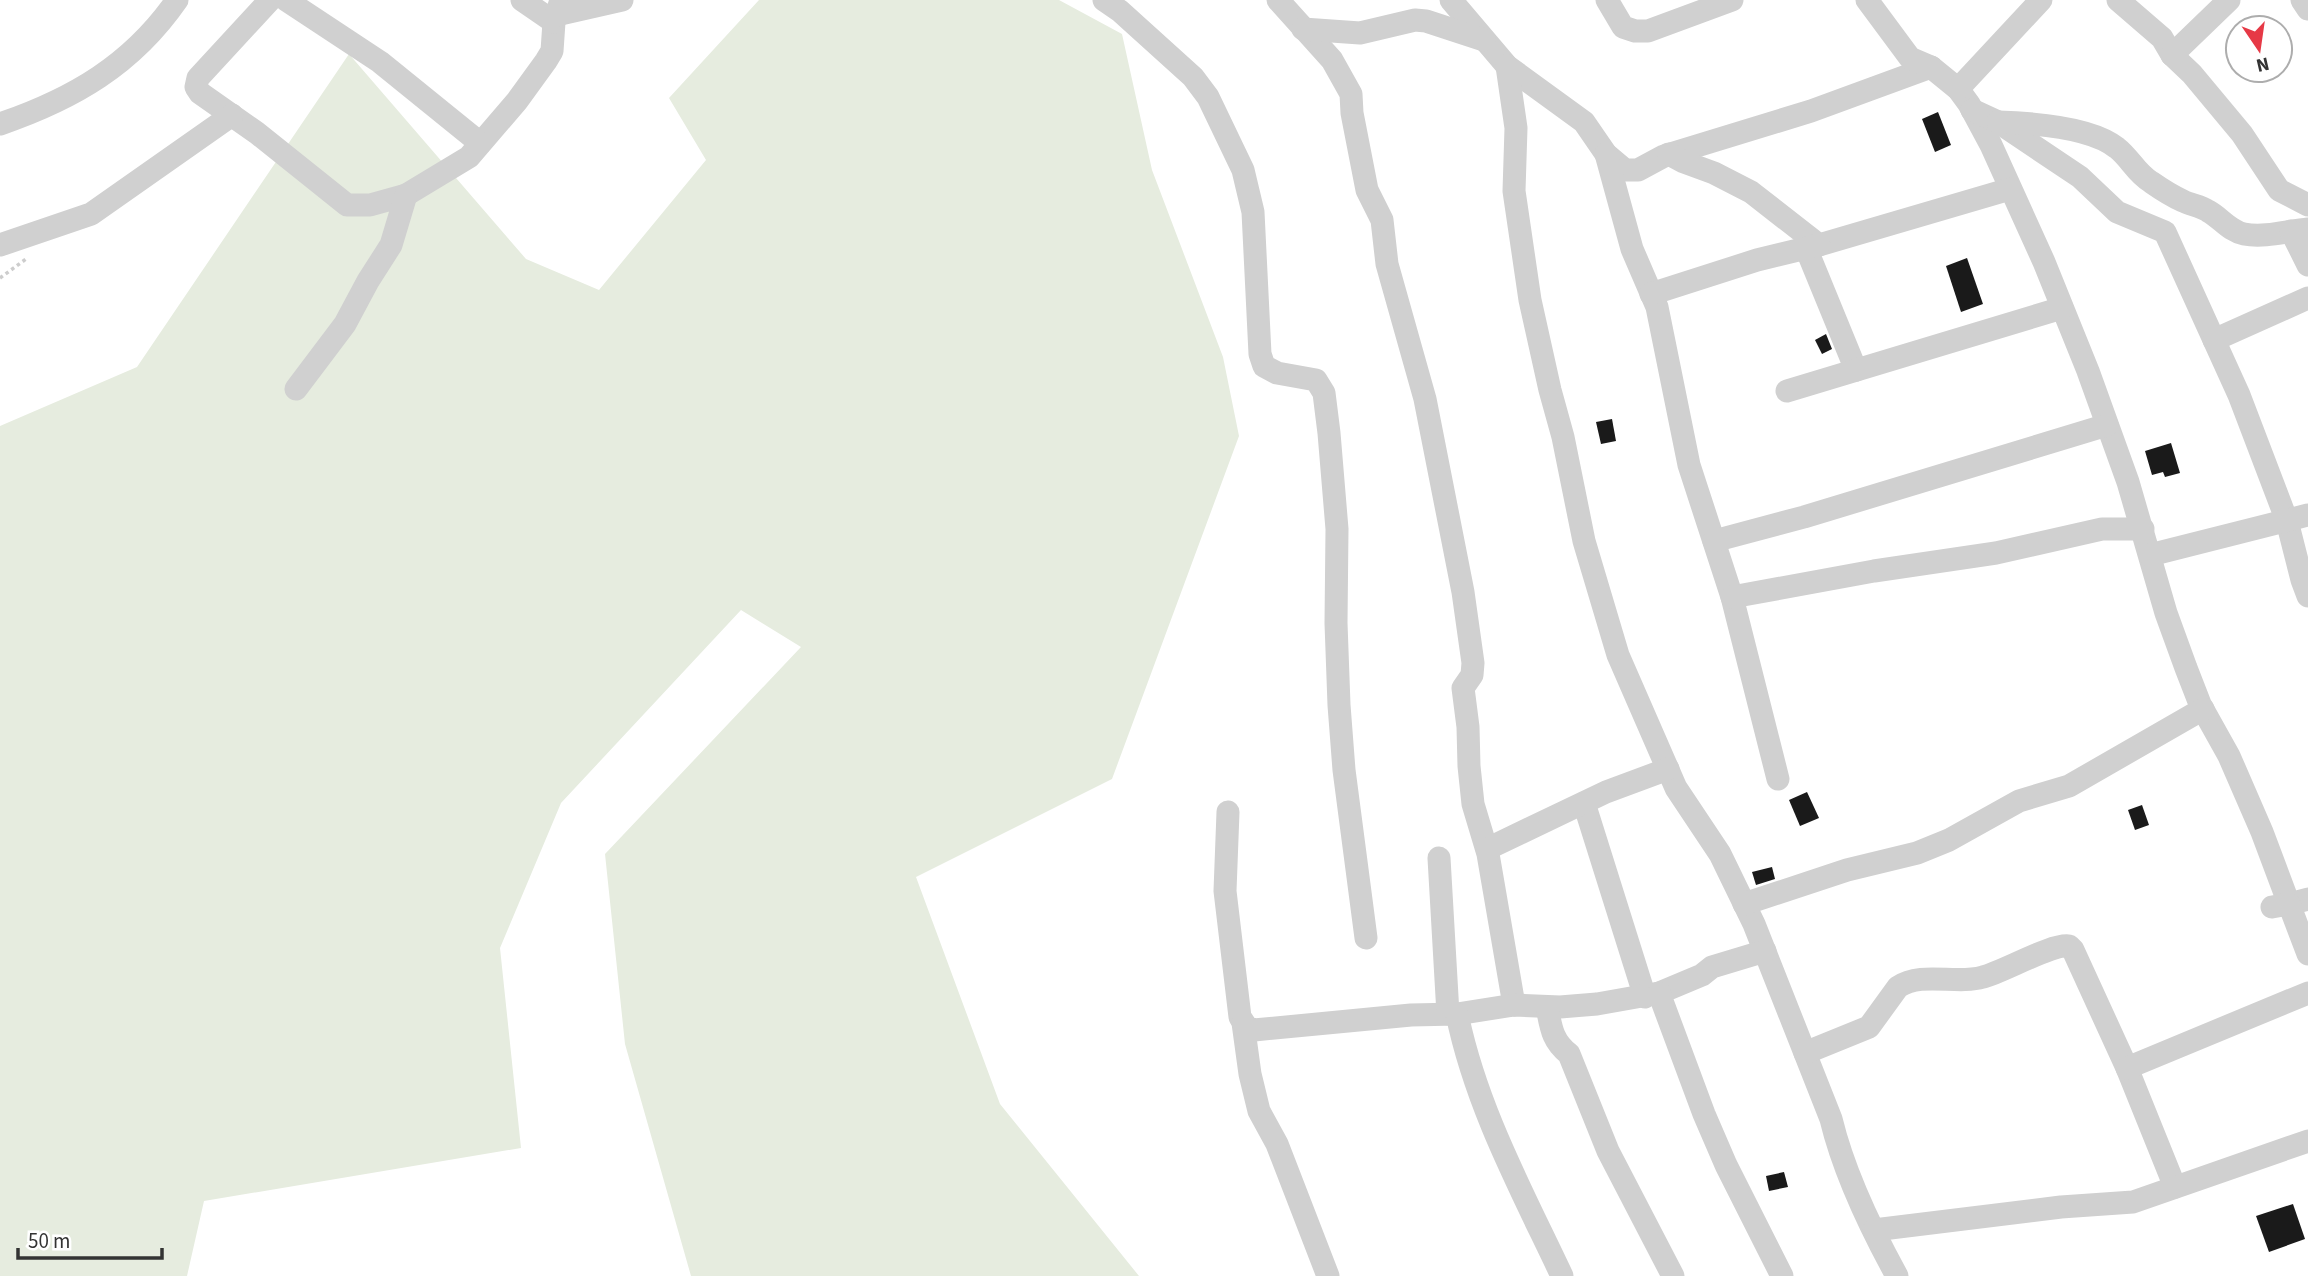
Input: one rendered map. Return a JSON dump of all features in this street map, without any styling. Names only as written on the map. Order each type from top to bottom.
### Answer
[{"type":"street","points":[[0,124],[39,111],[74,94],[113,69],[151,34],[177,0]]},
{"type":"street","points":[[270,0],[196,83],[200,93],[257,133],[347,205],[370,205],[406,195],[463,163],[517,101],[546,61],[553,44],[557,12]]},
{"type":"street","points":[[286,0],[380,62],[480,143]]},
{"type":"street","points":[[522,0],[557,12],[622,0]]},
{"type":"street","points":[[1104,0],[1120,11],[1193,77],[1208,97],[1243,170],[1253,212],[1260,354],[1264,366],[1277,373],[1316,380],[1324,393],[1337,528],[1336,623],[1341,731],[1366,938]]},
{"type":"street","points":[[1279,0],[1332,60],[1351,94],[1352,113],[1367,190],[1381,220],[1387,264],[1425,399],[1468,627],[1473,671],[1463,688],[1473,804],[1486,849],[1514,1005]]},
{"type":"street","points":[[1451,0],[1507,66],[1584,122],[1606,154],[1618,166],[1632,171],[1645,168],[1669,154],[1811,111],[1931,67]]},
{"type":"street","points":[[1607,0],[1622,27],[1648,31],[1732,0]]},
{"type":"street","points":[[1867,0],[1910,58],[1931,67],[1958,89],[1972,110],[2045,262],[2143,529],[2166,613],[2203,709],[2229,757],[2262,832],[2308,954]]},
{"type":"street","points":[[1958,89],[2041,0]]},
{"type":"street","points":[[2118,0],[2162,38],[2172,55],[2192,74],[2242,134],[2279,190],[2308,205]]},
{"type":"street","points":[[2172,55],[2230,0]]},
{"type":"street","points":[[2302,0],[2308,9]]},
{"type":"street","points":[[1303,29],[1360,33],[1415,20],[1426,21],[1484,40]]},
{"type":"street","points":[[1507,66],[1516,128],[1514,191],[1530,300],[1584,541],[1618,655],[1676,788],[1720,854],[1744,904],[1831,1119],[1838,1145],[1897,1276]]},
{"type":"street","points":[[1972,110],[1998,122],[2080,177],[2118,212],[2165,232],[2297,518],[2302,580],[2308,596]]},
{"type":"street","points":[[0,245],[42,233],[91,214],[232,115]]},
{"type":"street","points":[[1998,122],[2034,123],[2098,138],[2117,148],[2134,169],[2149,181],[2183,201],[2209,211],[2232,229],[2252,234],[2300,230],[2308,265]]},
{"type":"street","points":[[1606,154],[1632,249],[1657,307],[1689,465],[1732,597],[1778,779]]},
{"type":"street","points":[[1669,154],[1751,192],[1812,246],[1856,370]]},
{"type":"street","points":[[1651,294],[1757,260],[2010,189]]},
{"type":"street","points":[[296,389],[345,324],[391,245],[406,195]]},
{"type":"street","points":[[2214,340],[2308,299]]},
{"type":"street","points":[[1787,391],[2062,308]]},
{"type":"street","points":[[1714,541],[1804,517],[2107,425]]},
{"type":"street","points":[[2150,555],[2297,518]]},
{"type":"street","points":[[1732,597],[1874,571],[1996,553],[2102,529],[2143,529]]},
{"type":"street","points":[[1744,904],[1868,864],[1917,853],[1950,840],[2019,801],[2069,786],[2203,709]]},
{"type":"street","points":[[1486,849],[1605,792],[1668,769]]},
{"type":"street","points":[[1584,803],[1652,995],[1726,1165],[1782,1276]]},
{"type":"street","points":[[1228,812],[1225,891],[1250,1074],[1259,1111],[1277,1144],[1328,1276]]},
{"type":"street","points":[[1439,858],[1452,1014],[1501,1149],[1562,1276]]},
{"type":"street","points":[[1805,1053],[1868,1027],[1898,987],[1905,983],[1981,978],[2064,945],[2069,946],[2127,1068],[2175,1187]]},
{"type":"street","points":[[1243,1023],[1254,1030],[1452,1014],[1514,1005],[1547,1007],[1597,1004],[1652,995],[1702,975],[1712,967],[1765,951]]},
{"type":"street","points":[[2127,1068],[2308,993]]},
{"type":"street","points":[[1547,1007],[1553,1037],[1569,1054],[1608,1151],[1673,1276]]},
{"type":"street","points":[[1874,1230],[2061,1206],[2133,1202],[2308,1141]]},
{"type":"shaded area","points":[[759,0],[1059,0],[1122,34],[1152,170],[1223,357],[1239,436],[1112,779],[916,877],[1000,1104],[1139,1276],[691,1276],[625,1044],[605,854],[801,647],[741,610],[561,803],[500,948],[521,1148],[204,1201],[187,1276],[0,1276],[0,426],[137,367],[349,54],[526,259],[599,290],[706,160],[669,98]]},
{"type":"building","points":[[1938,112],[1951,145],[1935,152],[1922,119]]},
{"type":"building","points":[[1967,258],[1983,304],[1961,312],[1946,266]]},
{"type":"building","points":[[1826,334],[1832,349],[1822,354],[1815,340]]},
{"type":"building","points":[[1612,419],[1616,441],[1601,444],[1596,422]]},
{"type":"building","points":[[2171,443],[2180,473],[2165,477],[2163,472],[2152,475],[2145,451]]},
{"type":"building","points":[[1807,792],[1819,818],[1800,826],[1789,800]]},
{"type":"building","points":[[2142,805],[2149,825],[2135,830],[2128,810]]},
{"type":"building","points":[[1772,867],[1775,879],[1756,885],[1752,872]]},
{"type":"building","points":[[1784,1172],[1788,1187],[1769,1191],[1766,1176]]},
{"type":"building","points":[[2293,1204],[2305,1239],[2269,1252],[2256,1216]]}]
